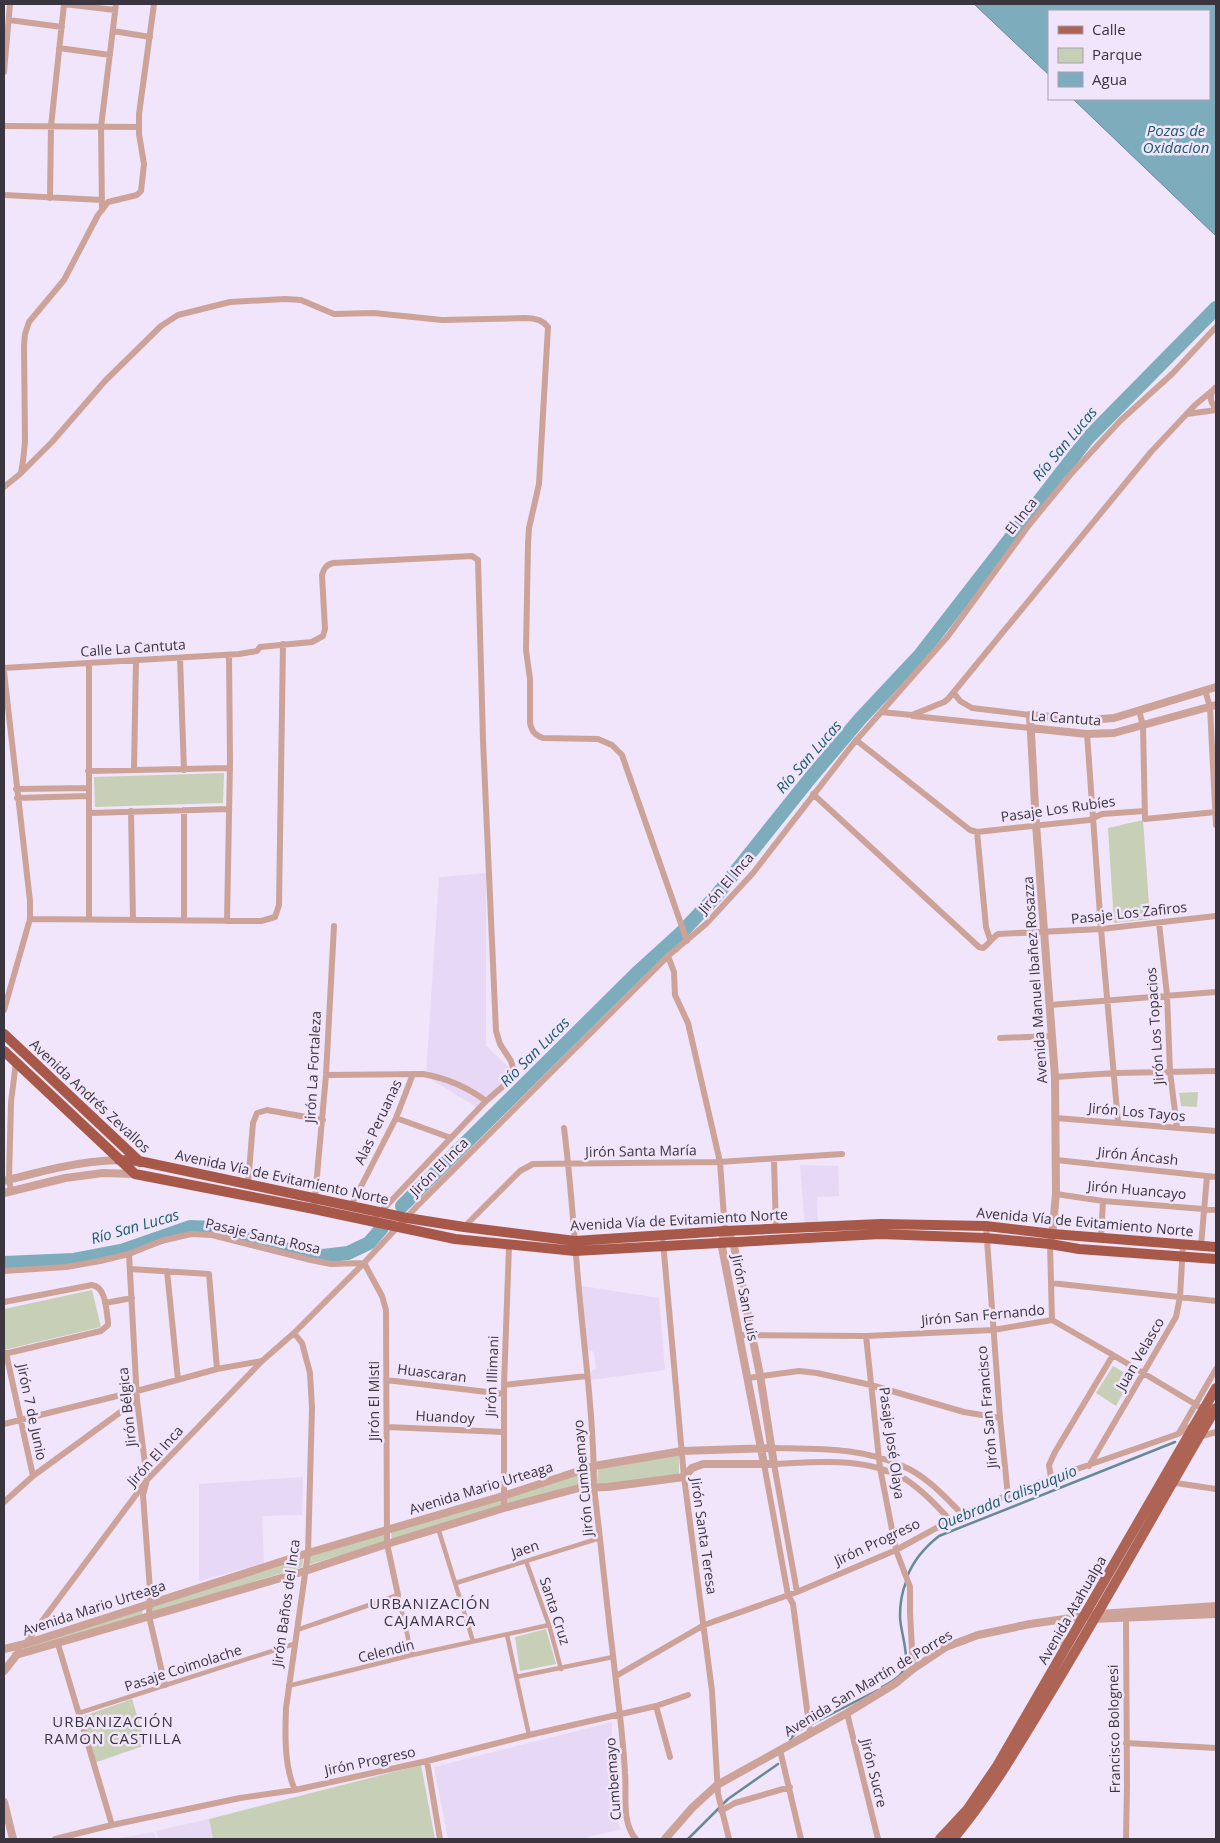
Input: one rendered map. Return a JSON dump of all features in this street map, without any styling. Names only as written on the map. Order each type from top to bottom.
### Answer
[{"type":"highway","name":"Avenida Andrés Zevallos","points":[[4,1034],[158,1177]]},
{"type":"highway","name":"Avenida Andrés Zevallos","points":[[4,1051],[135,1174]]},
{"type":"highway","name":"Avenida Vía de Evitamiento Norte","points":[[119,1160],[140,1161],[248,1184],[374,1222],[455,1239],[509,1246],[575,1246]]},
{"type":"highway","name":"Avenida Vía de Evitamiento Norte","points":[[135,1174],[315,1203],[350,1206],[575,1246]]},
{"type":"highway","name":"Avenida Vía de Evitamiento Norte","points":[[662,1240],[725,1231],[986,1226],[1052,1239],[1100,1237],[1216,1247]]},
{"type":"highway","points":[[575,1246],[662,1240],[733,1242],[851,1230],[880,1234],[1052,1239],[1079,1249],[1216,1259]]},
{"type":"main road","name":"Avenida Atahualpa","points":[[953,1839],[974,1814],[1004,1769],[1097,1617],[1168,1482],[1196,1422],[1200,1407],[1216,1388]]},
{"type":"main road","name":"Avenida Atahualpa","points":[[940,1839],[967,1810],[997,1766],[1084,1617],[1216,1408]]},
{"type":"street","points":[[4,72],[10,4]]},
{"type":"street","points":[[50,198],[51,126],[64,4],[116,7],[101,127],[102,210]]},
{"type":"street","points":[[20,474],[24,462],[25,442],[25,334],[29,322],[64,280],[108,202],[137,195],[143,185],[144,164],[139,114],[154,4]]},
{"type":"street","points":[[9,20],[62,27]]},
{"type":"street","points":[[113,31],[150,37]]},
{"type":"street","points":[[60,48],[110,55]]},
{"type":"street","points":[[4,126],[139,127]]},
{"type":"street","points":[[4,195],[102,200]]},
{"type":"street","points":[[4,487],[52,442],[105,380],[161,326],[178,315],[230,302],[285,299],[301,300],[334,314],[374,313],[442,320],[534,318],[545,323],[548,327],[539,484],[529,528],[528,544],[526,650],[530,679],[530,723],[532,730],[543,738],[598,739],[612,745],[622,755],[686,939]]},
{"type":"street","name":"El Inca","points":[[882,712],[948,636],[1029,526],[1070,475],[1120,420],[1172,374],[1216,328]]},
{"type":"street","points":[[1187,414],[1216,409],[1211,401],[1215,388]]},
{"type":"street","points":[[912,715],[944,711],[954,693],[1151,452],[1199,401],[1215,388]]},
{"type":"street","name":"Calle La Cantuta","points":[[4,670],[229,655],[257,651],[260,647],[312,642],[323,636],[325,629],[322,575],[328,564],[472,556],[477,558],[479,561],[483,740],[496,1031],[500,1044],[511,1061],[514,1072],[508,1082],[486,1101]]},
{"type":"street","points":[[30,918],[261,921],[275,917],[279,905],[283,644]]},
{"type":"street","points":[[227,920],[230,768],[229,655]]},
{"type":"street","points":[[180,658],[184,770]]},
{"type":"street","points":[[134,770],[136,660]]},
{"type":"street","points":[[88,919],[90,813],[88,771],[89,663]]},
{"type":"street","points":[[4,670],[30,901],[30,918],[4,1010]]},
{"type":"street","name":"La Cantuta","points":[[954,693],[960,701],[972,708],[1096,720],[1114,718],[1216,686]]},
{"type":"street","points":[[1205,690],[1213,706],[1216,825]]},
{"type":"street","name":"La Cantuta","points":[[882,712],[912,715],[944,711],[1030,728],[1087,734],[1114,732],[1143,726],[1213,706]]},
{"type":"street","points":[[1139,710],[1143,726],[1145,819],[1216,812]]},
{"type":"street","name":"Jirón El Inca","points":[[4,1671],[147,1480],[262,1360],[294,1333],[364,1263],[404,1217],[668,956],[706,924],[753,872],[856,740],[882,712]]},
{"type":"street","name":"Avenida Manuel Ibañez Rosazza","points":[[1030,715],[1036,824],[1055,1077],[1056,1194],[1052,1239]]},
{"type":"street","points":[[1087,734],[1101,929],[1109,999],[1118,1122]]},
{"type":"street","points":[[856,740],[970,830],[977,832],[986,927],[990,939]]},
{"type":"street","points":[[88,771],[230,768]]},
{"type":"street","points":[[16,789],[89,788]]},
{"type":"street","name":"Pasaje Los Zafiros","points":[[813,794],[974,944],[983,948],[990,939],[998,934],[1101,929],[1216,916]]},
{"type":"street","points":[[17,798],[89,796]]},
{"type":"street","points":[[90,813],[229,809]]},
{"type":"street","points":[[184,810],[184,920]]},
{"type":"street","name":"Pasaje Los Rubíes","points":[[977,832],[1093,818],[1102,814],[1145,811]]},
{"type":"street","points":[[131,812],[133,920]]},
{"type":"street","name":"Jirón Los Topacios","points":[[1158,923],[1167,995],[1170,1072],[1177,1127]]},
{"type":"street","name":"Jirón La Fortaleza","points":[[315,1203],[323,1120],[334,926]]},
{"type":"street","points":[[668,956],[674,972],[675,994],[688,1023],[720,1162],[725,1231]]},
{"type":"street","points":[[1050,1004],[1216,992]]},
{"type":"street","points":[[1000,1038],[1052,1036]]},
{"type":"street","points":[[16,1062],[7,1103],[7,1192],[65,1178],[103,1173],[135,1174]]},
{"type":"street","points":[[1055,1077],[1115,1073],[1216,1071]]},
{"type":"street","points":[[326,1076],[414,1074],[434,1076],[451,1081],[474,1092],[486,1101],[374,1222]]},
{"type":"street","name":"Alas Peruanas","points":[[350,1206],[396,1118],[414,1074]]},
{"type":"street","points":[[248,1184],[253,1123],[257,1114],[267,1110],[323,1120]]},
{"type":"street","points":[[396,1118],[451,1138]]},
{"type":"street","name":"Jirón Los Tayos","points":[[1056,1118],[1216,1131]]},
{"type":"street","name":"Jirón Cumbemayo","points":[[564,1128],[569,1164],[587,1376],[594,1488],[620,1714]]},
{"type":"street","name":"Jirón Santa María","points":[[464,1227],[513,1178],[527,1166],[533,1164],[720,1162],[774,1160],[842,1154]]},
{"type":"street","points":[[6,1180],[78,1163],[119,1160]]},
{"type":"street","points":[[774,1160],[776,1230]]},
{"type":"street","name":"Jirón Áncash","points":[[1056,1160],[1216,1177]]},
{"type":"street","points":[[1201,1246],[1207,1176]]},
{"type":"street","name":"Jirón Huancayo","points":[[1056,1194],[1103,1201],[1216,1210]]},
{"type":"street","points":[[1100,1237],[1103,1201]]},
{"type":"street","name":"Jirón San Francisco","points":[[986,1226],[1000,1418],[1008,1496]]},
{"type":"street","name":"Jirón San Luis","points":[[725,1231],[733,1242],[760,1375],[797,1592]]},
{"type":"street","name":"Jirón San Luis","points":[[725,1231],[721,1242],[788,1595],[793,1604],[809,1731]]},
{"type":"street","name":"Pasaje Santa Rosa","points":[[4,1271],[66,1267],[129,1254],[161,1242],[191,1234],[212,1234],[331,1264],[364,1263]]},
{"type":"street","points":[[1052,1239],[1052,1320]]},
{"type":"street","name":"Jirón Santa Teresa","points":[[662,1240],[684,1477],[712,1691],[717,1785],[721,1811],[729,1839]]},
{"type":"street","name":"Juan Velasco","points":[[1089,1466],[1176,1317],[1180,1297],[1182,1244]]},
{"type":"street","name":"Jirón Illimani","points":[[504,1508],[503,1432],[509,1246]]},
{"type":"street","name":"Jirón Bélgica","points":[[129,1254],[137,1400],[147,1480],[143,1495],[150,1590],[149,1616],[165,1685]]},
{"type":"street","name":"Jirón El Misti","points":[[364,1263],[382,1296],[386,1310],[386,1544],[398,1594]]},
{"type":"street","points":[[130,1269],[209,1274],[217,1369]]},
{"type":"street","points":[[167,1271],[178,1380]]},
{"type":"street","points":[[1051,1283],[1216,1301]]},
{"type":"street","points":[[4,1302],[92,1285],[100,1288],[108,1325],[101,1331],[5,1353]]},
{"type":"street","points":[[104,1303],[132,1298]]},
{"type":"street","name":"Jirón San Fernando","points":[[740,1335],[866,1336],[993,1330],[1052,1320],[1200,1407]]},
{"type":"street","name":"Jirón Baños del Inca","points":[[294,1333],[302,1343],[310,1373],[312,1408],[308,1553],[288,1686],[285,1728],[290,1779],[295,1790]]},
{"type":"street","name":"Pasaje José Olaya","points":[[866,1336],[880,1468],[896,1550],[909,1583],[913,1669]]},
{"type":"street","name":"Jirón 7 de Junio","points":[[5,1353],[33,1476]]},
{"type":"street","points":[[1051,1478],[1049,1466],[1055,1452],[1113,1355]]},
{"type":"street","points":[[4,1424],[217,1369],[262,1360]]},
{"type":"street","name":"Avenida Atahualpa","points":[[1178,1434],[1200,1407],[1216,1369]]},
{"type":"street","points":[[748,1378],[799,1371],[817,1373],[871,1385],[964,1412],[1000,1418]]},
{"type":"street","points":[[504,1386],[587,1376]]},
{"type":"street","name":"Huascaran","points":[[386,1380],[504,1394]]},
{"type":"street","points":[[4,1502],[33,1476],[137,1400]]},
{"type":"street","name":"Jirón Progreso","points":[[616,1676],[704,1625],[797,1592],[896,1550],[962,1514],[1051,1478],[1178,1434],[1196,1422],[1209,1420]]},
{"type":"street","name":"Huandoy","points":[[386,1427],[503,1432]]},
{"type":"street","points":[[1198,1438],[1216,1432]]},
{"type":"street","name":"Avenida Mario Urteaga","points":[[4,1649],[25,1644],[386,1529],[503,1496],[594,1466],[682,1451],[761,1448],[841,1449],[879,1456],[910,1470],[935,1487],[962,1514]]},
{"type":"street","name":"Avenida Mario Urteaga","points":[[16,1656],[305,1571],[504,1508],[579,1488],[594,1488],[684,1477],[692,1468],[703,1464],[843,1462],[880,1468],[905,1480],[929,1498],[950,1520]]},
{"type":"street","points":[[1168,1482],[1216,1489]]},
{"type":"street","points":[[438,1528],[473,1642]]},
{"type":"street","name":"Jaen","points":[[456,1583],[600,1538]]},
{"type":"street","name":"Santa Cruz","points":[[526,1561],[549,1625],[561,1669]]},
{"type":"street","points":[[206,1586],[208,1599]]},
{"type":"street","points":[[296,1630],[398,1594],[412,1655]]},
{"type":"street","name":"Avenida San Martín de Porres","points":[[1097,1617],[1216,1606]]},
{"type":"street","name":"Avenida San Martín de Porres","points":[[666,1839],[692,1808],[717,1785],[780,1750],[809,1731],[847,1713],[896,1683],[946,1647],[978,1635],[1058,1620],[1084,1617],[1126,1618],[1216,1614]]},
{"type":"street","name":"Francisco Bolognesi","points":[[1126,1618],[1126,1839]]},
{"type":"street","points":[[1058,1620],[1064,1651]]},
{"type":"street","name":"Celendin","points":[[288,1686],[412,1655],[549,1625]]},
{"type":"street","points":[[507,1635],[529,1735]]},
{"type":"street","points":[[58,1644],[112,1825]]},
{"type":"street","name":"Pasaje Coimolache","points":[[79,1713],[294,1644]]},
{"type":"street","points":[[516,1677],[613,1657]]},
{"type":"street","name":"Jirón Progreso","points":[[55,1839],[240,1798],[295,1790],[427,1761],[656,1706],[688,1695]]},
{"type":"street","points":[[656,1706],[670,1757]]},
{"type":"street","name":"Jirón Sucre","points":[[847,1713],[878,1839]]},
{"type":"street","name":"Cumbemayo","points":[[620,1714],[626,1811],[628,1825],[636,1839]]},
{"type":"street","points":[[1126,1743],[1216,1748]]},
{"type":"street","points":[[780,1750],[801,1839]]},
{"type":"street","points":[[427,1761],[440,1839]]},
{"type":"street","points":[[721,1811],[735,1802],[790,1787]]},
{"type":"street","points":[[4,1802],[13,1839]]},
{"type":"shaded area","points":[[486,873],[486,1046],[514,1072],[481,1110],[426,1076],[439,877]]},
{"type":"shaded area","points":[[800,1165],[838,1166],[839,1196],[817,1197],[818,1228],[805,1228]]},
{"type":"shaded area","points":[[582,1286],[659,1298],[665,1370],[591,1380],[590,1374],[592,1370],[596,1369],[594,1352],[587,1349]]},
{"type":"shaded area","points":[[303,1477],[302,1515],[262,1516],[264,1563],[199,1581],[199,1484]]},
{"type":"shaded area","points":[[612,1722],[611,1793],[615,1816],[621,1829],[580,1839],[448,1839],[434,1767]]},
{"type":"shaded area","points":[[209,1819],[213,1839],[158,1839],[156,1831]]},
{"type":"shaded area","points":[[154,1832],[156,1839],[113,1839]]},
{"type":"green space","points":[[224,773],[223,803],[95,807],[94,777]]},
{"type":"green space","points":[[1143,820],[1150,919],[1114,923],[1108,828]]},
{"type":"green space","points":[[1198,1092],[1197,1107],[1181,1106],[1179,1093]]},
{"type":"green space","points":[[92,1290],[101,1327],[4,1350],[4,1309]]},
{"type":"green space","points":[[1113,1366],[1132,1377],[1116,1406],[1096,1393]]},
{"type":"green space","points":[[679,1453],[679,1478],[597,1485],[598,1463]]},
{"type":"green space","points":[[591,1469],[593,1480],[506,1505],[506,1498]]},
{"type":"green space","points":[[501,1499],[502,1506],[392,1540],[391,1532]]},
{"type":"green space","points":[[386,1533],[387,1541],[308,1565],[309,1556]]},
{"type":"green space","points":[[303,1559],[302,1567],[150,1613],[151,1606]]},
{"type":"green space","points":[[143,1609],[142,1615],[26,1650],[34,1644]]},
{"type":"green space","points":[[546,1629],[556,1664],[520,1671],[515,1637]]},
{"type":"green space","points":[[132,1699],[146,1745],[94,1763],[81,1717]]},
{"type":"green space","points":[[421,1765],[435,1839],[213,1839],[209,1819]]},
{"type":"water","name":"Pozas de Oxidacion","points":[[974,4],[1216,4],[1216,236],[1074,100],[1210,100],[1210,10],[1048,10],[1048,74]]},
{"type":"waterway","name":"Río San Lucas","points":[[402,1206],[637,973],[680,934],[716,896],[860,719],[920,655],[1088,438],[1216,308]]},
{"type":"waterway","name":"Río San Lucas","points":[[4,1263],[74,1260],[121,1251],[190,1227],[214,1228],[237,1237],[301,1253],[323,1256],[348,1253],[369,1243],[382,1228]]},
{"type":"waterway","name":"Quebrada Calispuquio","points":[[907,1577],[920,1554],[939,1536],[1175,1442]]},
{"type":"waterway","name":"Quebrada Calispuquio","points":[[882,1687],[899,1676],[905,1664],[906,1656],[900,1616],[903,1590],[906,1582]]},
{"type":"waterway","name":"Quebrada Calispuquio","points":[[790,1739],[798,1731],[878,1690]]},
{"type":"waterway","name":"Quebrada Calispuquio","points":[[688,1839],[728,1799],[778,1764]]},
{"type":"district","name":"URBANIZACIÓN CAJAMARCA","points":[[430,1612]]},
{"type":"district","name":"URBANIZACIÓN RAMON CASTILLA","points":[[113,1730]]}]
